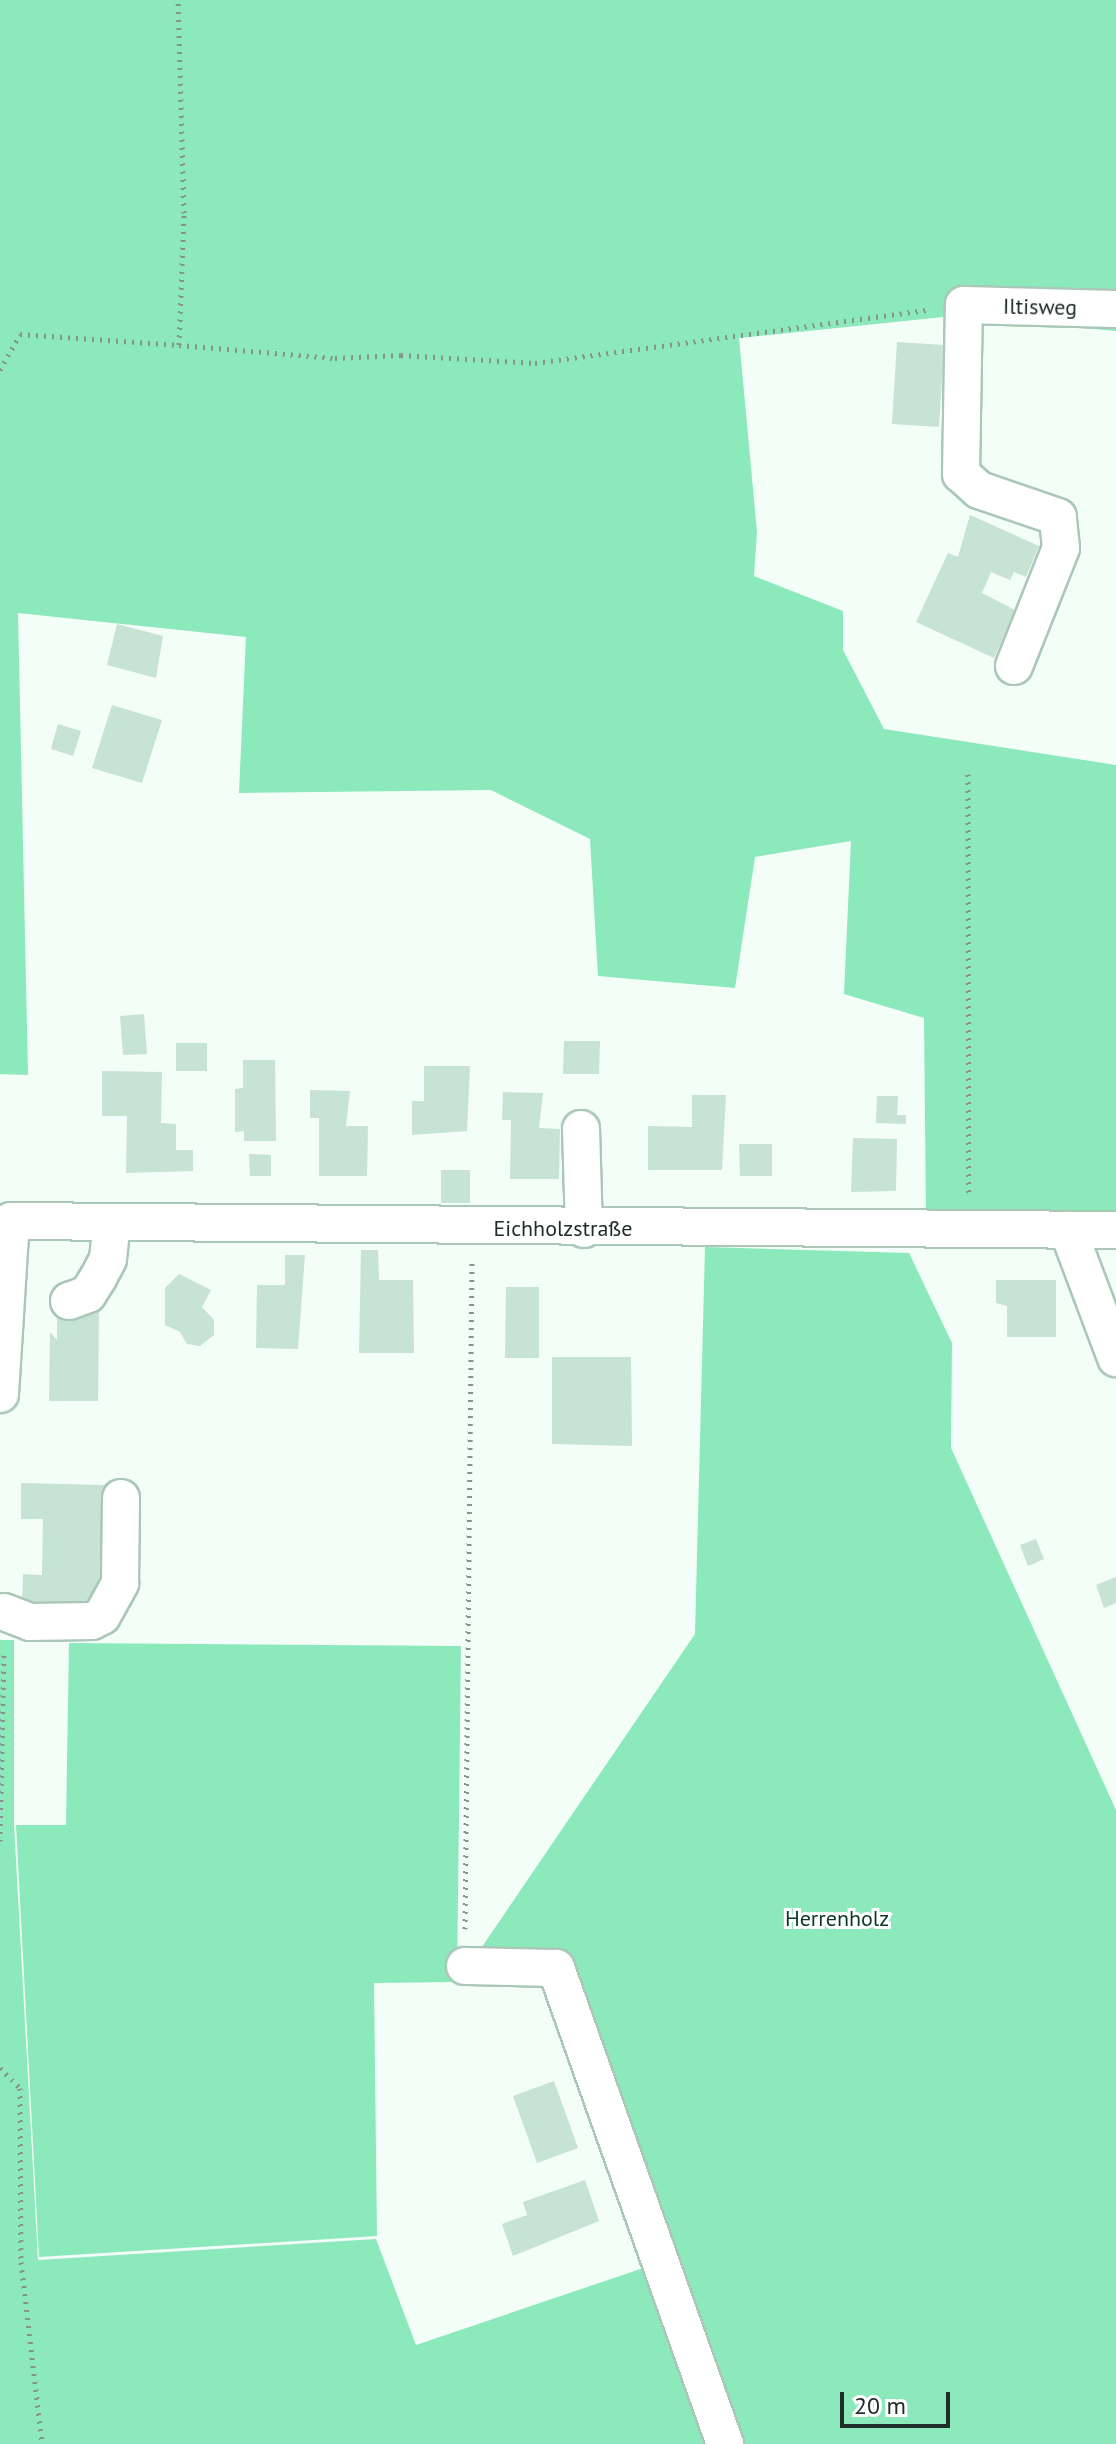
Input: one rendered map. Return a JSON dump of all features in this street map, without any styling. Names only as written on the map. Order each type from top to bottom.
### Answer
[{"type":"street","name":"Iltisweg","points":[[964,305],[1116,309]]},
{"type":"street","points":[[964,305],[961,474],[979,490],[1058,517],[1061,548],[1014,666]]},
{"type":"street","points":[[581,1129],[584,1229]]},
{"type":"street","name":"Eichholzstraße","points":[[0,1394],[5,1216],[112,1222],[474,1228],[969,1232],[1116,1230]]},
{"type":"street","points":[[69,1301],[88,1294],[98,1278],[112,1240],[112,1222]]},
{"type":"street","points":[[1068,1230],[1116,1358]]},
{"type":"street","points":[[3,1613],[30,1622],[92,1621],[102,1616],[120,1583],[121,1498]]},
{"type":"street","points":[[465,1966],[556,1968],[725,2444]]},
{"type":"path","points":[[178,0],[184,213],[179,345]]},
{"type":"path","points":[[0,370],[20,334],[335,358],[401,355],[535,363],[964,305]]},
{"type":"path","points":[[968,774],[969,1232]]},
{"type":"path","points":[[465,1966],[474,1228]]},
{"type":"path","points":[[0,1841],[3,1613]]},
{"type":"path","points":[[0,2068],[20,2088],[21,2262],[42,2444]]},
{"type":"green space","points":[[0,0],[1116,0],[1116,331],[953,316],[739,338],[757,532],[754,576],[843,611],[843,650],[884,729],[1116,765],[1116,1217],[926,1215],[924,1018],[844,994],[851,841],[755,857],[735,988],[598,976],[590,839],[491,790],[239,793],[246,637],[18,613],[28,1075],[0,1074]]},
{"type":"green space","name":"Herrenholz","points":[[705,1247],[909,1253],[952,1343],[951,1448],[1116,1810],[1116,2444],[0,2444],[0,1640],[14,1640],[14,1824],[38,2260],[376,2239],[416,2345],[670,2259],[558,1959],[473,1960],[695,1634]]},
{"type":"green space","points":[[69,1643],[461,1646],[457,1982],[374,1983],[377,2236],[39,2257],[16,1825],[66,1825]]},
{"type":"building","points":[[897,342],[944,345],[939,427],[892,424]]},
{"type":"building","points":[[970,515],[1039,546],[1026,577],[1014,572],[1010,580],[991,572],[982,593],[1015,610],[994,658],[916,622],[948,553],[958,557]]},
{"type":"building","points":[[117,624],[163,636],[156,678],[107,665]]},
{"type":"building","points":[[112,705],[162,720],[142,783],[92,768]]},
{"type":"building","points":[[58,724],[81,731],[73,756],[51,749]]},
{"type":"building","points":[[144,1014],[147,1054],[123,1055],[120,1016]]},
{"type":"building","points":[[564,1041],[600,1041],[599,1074],[563,1074]]},
{"type":"building","points":[[176,1043],[207,1043],[207,1071],[176,1071]]},
{"type":"building","points":[[243,1060],[275,1060],[276,1141],[244,1141],[244,1131],[235,1132],[235,1089],[243,1088]]},
{"type":"building","points":[[424,1066],[470,1066],[467,1131],[412,1135],[412,1101],[424,1101]]},
{"type":"building","points":[[102,1071],[162,1072],[161,1123],[176,1124],[176,1150],[193,1150],[193,1171],[126,1173],[127,1116],[102,1116]]},
{"type":"building","points":[[310,1090],[350,1091],[346,1126],[368,1126],[367,1176],[319,1176],[319,1118],[310,1118]]},
{"type":"building","points":[[503,1092],[543,1093],[539,1128],[560,1129],[559,1179],[510,1179],[511,1120],[502,1120]]},
{"type":"building","points":[[692,1095],[726,1095],[722,1170],[648,1170],[648,1126],[692,1127]]},
{"type":"building","points":[[877,1096],[898,1096],[897,1115],[906,1115],[906,1124],[876,1123]]},
{"type":"building","points":[[853,1138],[897,1139],[896,1191],[851,1192]]},
{"type":"building","points":[[739,1144],[772,1144],[772,1176],[740,1176]]},
{"type":"building","points":[[249,1154],[271,1155],[271,1176],[250,1176]]},
{"type":"building","points":[[441,1170],[470,1170],[470,1203],[441,1203]]},
{"type":"building","points":[[361,1250],[378,1250],[379,1280],[413,1280],[414,1353],[359,1353]]},
{"type":"building","points":[[285,1255],[305,1255],[298,1349],[256,1348],[257,1285],[285,1285]]},
{"type":"building","points":[[179,1274],[211,1290],[202,1307],[214,1320],[214,1335],[200,1346],[187,1344],[180,1332],[165,1325],[165,1288]]},
{"type":"building","points":[[996,1280],[1056,1280],[1056,1337],[1007,1337],[1007,1306],[996,1303]]},
{"type":"building","points":[[506,1287],[539,1287],[539,1358],[505,1358]]},
{"type":"building","points":[[57,1305],[99,1306],[98,1401],[49,1401],[50,1332],[57,1340]]},
{"type":"building","points":[[552,1357],[631,1357],[632,1446],[552,1444]]},
{"type":"building","points":[[21,1483],[104,1485],[103,1519],[110,1519],[99,1604],[22,1603],[23,1574],[42,1575],[43,1519],[21,1519]]},
{"type":"building","points":[[1036,1539],[1044,1559],[1028,1566],[1020,1545]]},
{"type":"building","points":[[1116,1577],[1116,1603],[1104,1608],[1096,1585]]},
{"type":"building","points":[[554,2081],[578,2148],[537,2163],[513,2096]]},
{"type":"building","points":[[585,2180],[599,2221],[513,2256],[502,2224],[527,2215],[523,2202]]}]
